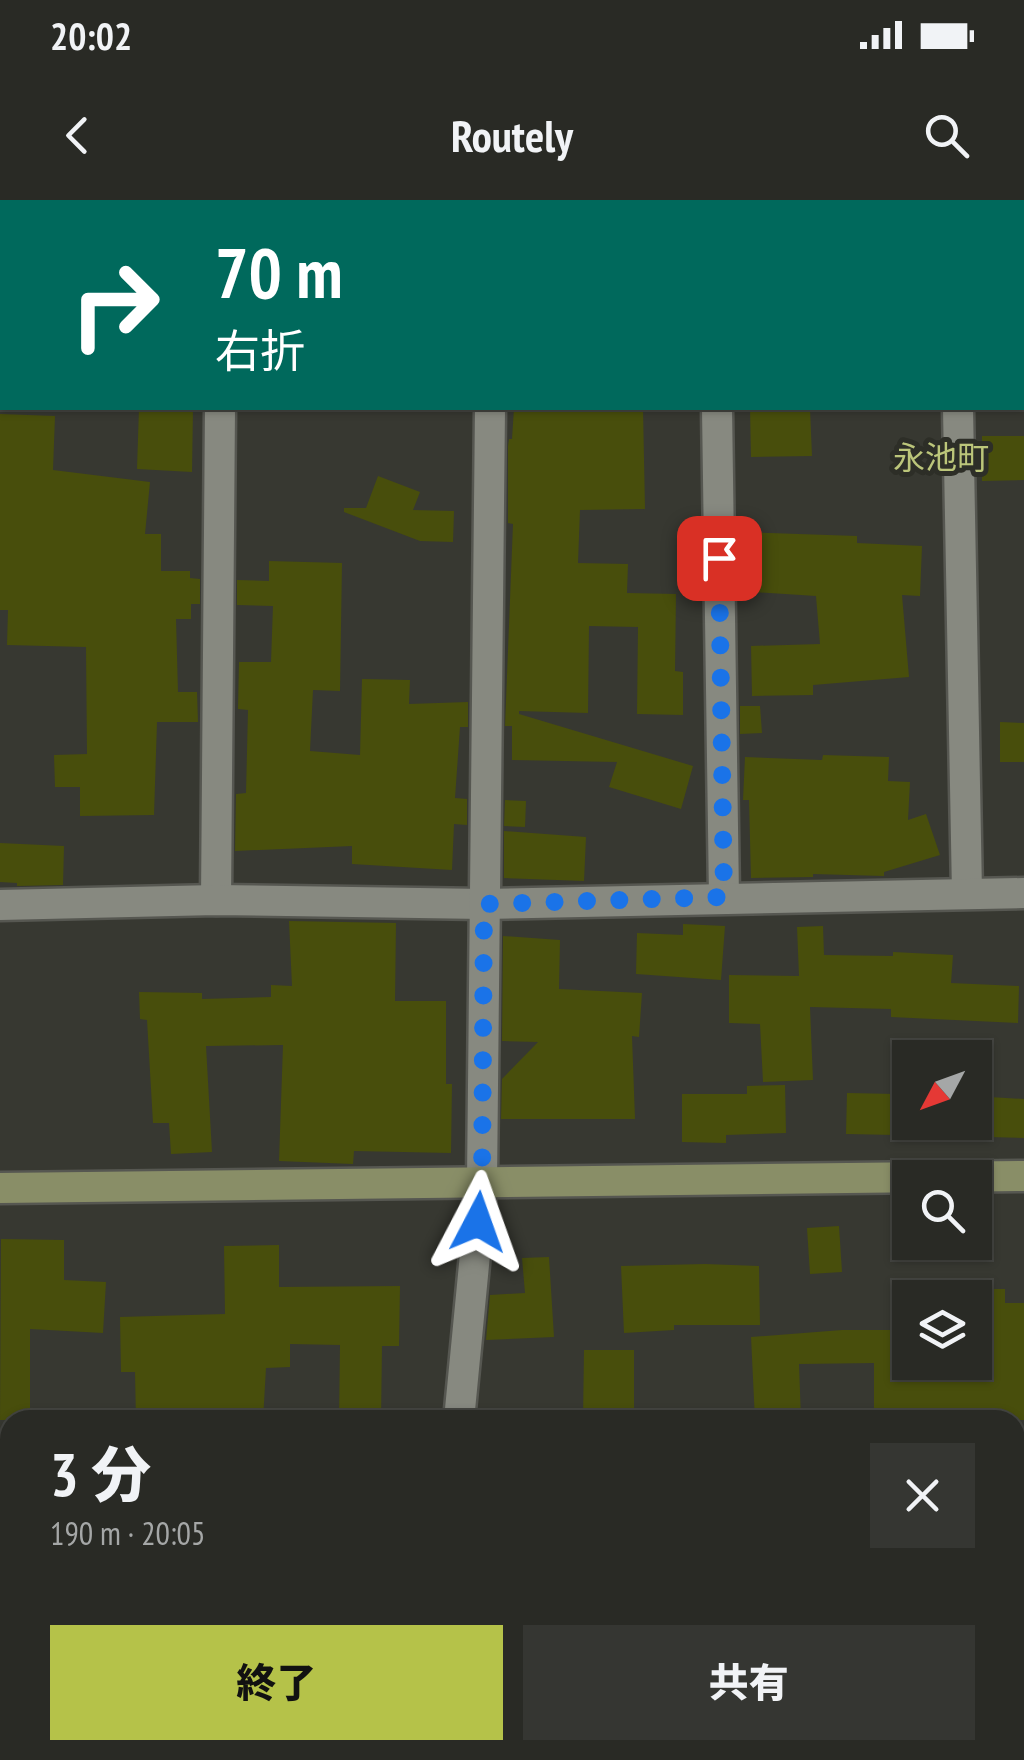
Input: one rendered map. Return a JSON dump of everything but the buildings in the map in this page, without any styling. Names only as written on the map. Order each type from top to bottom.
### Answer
[{"type":"street","points":[[216,900],[220,410]]},
{"type":"street","points":[[459,1410],[482,1182],[490,410]]},
{"type":"street","points":[[717,410],[724,897]]},
{"type":"street","points":[[958,410],[967,893]]},
{"type":"street","points":[[0,904],[216,900],[484,904],[1024,893]]},
{"type":"street","points":[[0,1188],[1024,1176]]},
{"type":"district","name":"永池町","points":[[941,458]]},
{"type":"route","points":[[478,1222],[482,1182],[484,904],[724,897],[719,558]]}]
